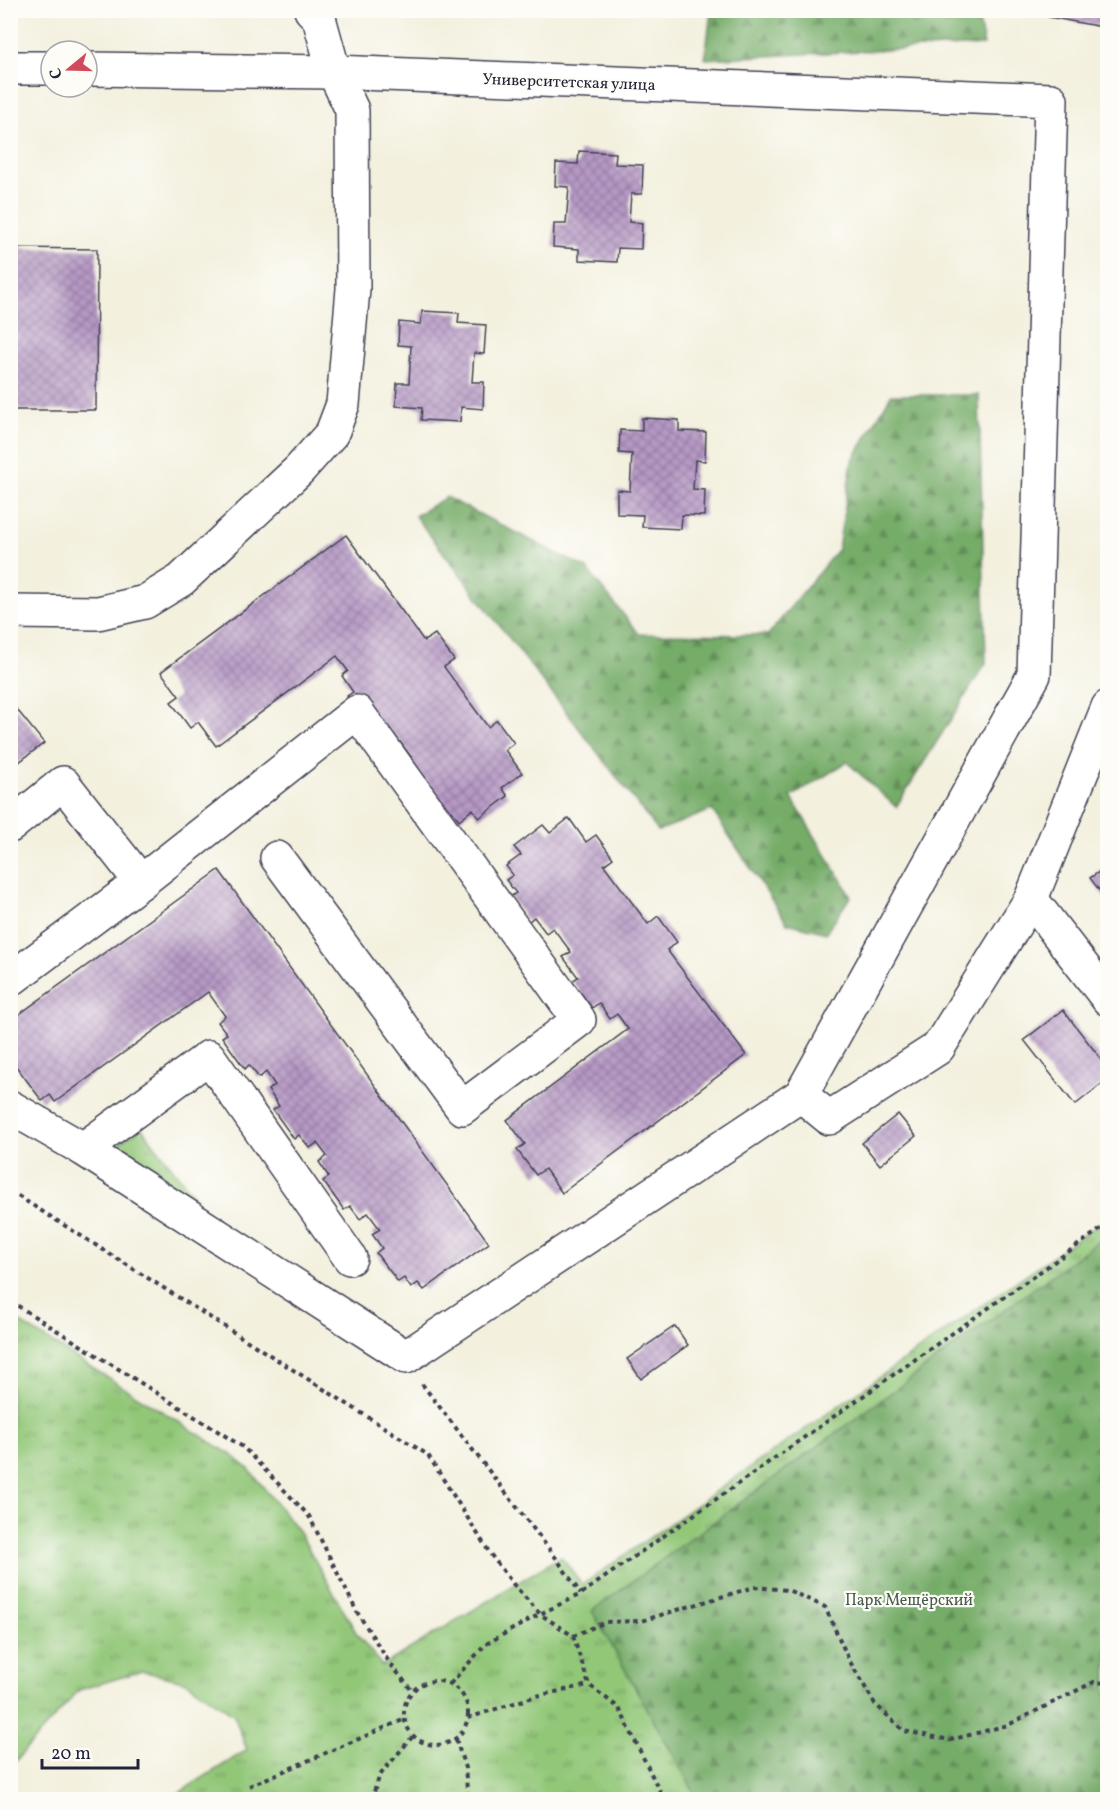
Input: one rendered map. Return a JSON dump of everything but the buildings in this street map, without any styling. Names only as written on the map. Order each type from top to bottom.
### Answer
[{"type":"street","points":[[10,612],[98,613],[145,602],[189,573],[298,470],[332,434],[343,404],[353,289],[352,110],[334,72],[319,18],[311,10]]},
{"type":"street","points":[[10,68],[39,68]]},
{"type":"street","name":"Университетская улица","points":[[99,69],[334,72],[1051,100],[1034,675],[801,1095]]},
{"type":"street","points":[[10,1107],[83,1149],[406,1357],[801,1095],[829,1118],[938,1048],[1031,899],[1107,707]]},
{"type":"street","points":[[10,980],[141,882],[357,712],[579,1020],[462,1108],[278,858]]},
{"type":"street","points":[[10,826],[63,783],[141,882]]},
{"type":"street","points":[[1031,899],[1107,999]]},
{"type":"street","points":[[83,1149],[209,1057],[350,1258]]},
{"type":"path","points":[[10,1191],[428,1455],[491,1555],[514,1585],[540,1614],[573,1636],[589,1685],[619,1708],[664,1800]]},
{"type":"path","points":[[450,1684],[486,1644],[580,1594],[1107,1224]]},
{"type":"path","points":[[10,1301],[243,1448],[309,1516],[357,1612],[389,1662],[413,1692]]},
{"type":"path","points":[[417,1377],[549,1549],[580,1594]]},
{"type":"path","points":[[573,1636],[606,1622],[641,1621],[754,1587],[788,1590],[825,1607],[849,1660],[875,1704],[882,1711],[904,1731],[950,1740],[1008,1725],[1094,1682],[1107,1683]]},
{"type":"path","points":[[435,1682],[450,1684],[463,1696],[468,1707],[465,1728],[456,1738],[444,1744],[431,1745],[422,1742],[413,1735],[405,1719],[407,1700],[413,1692],[421,1685],[435,1682]]},
{"type":"path","points":[[468,1718],[536,1696],[589,1685]]},
{"type":"path","points":[[249,1786],[405,1719]]},
{"type":"path","points":[[371,1800],[380,1775],[413,1735]]},
{"type":"path","points":[[456,1738],[465,1768],[468,1800]]},
{"type":"green space","points":[[711,11],[977,11],[984,45],[705,59]]},
{"type":"green space","points":[[891,395],[979,395],[986,663],[896,807],[847,762],[791,797],[851,896],[826,933],[787,923],[712,810],[658,831],[415,516],[446,497],[586,568],[639,634],[768,635],[838,549],[852,461]]},
{"type":"green space","points":[[141,1127],[195,1197],[187,1205],[106,1153]]},
{"type":"green space","name":"Парк Мещёрский","points":[[1107,1218],[1107,1799],[169,1799],[247,1750],[234,1715],[187,1682],[142,1671],[79,1690],[11,1766],[11,1317],[232,1455],[249,1469],[299,1532],[357,1634],[382,1666],[561,1556],[582,1585]]},
{"type":"green space","name":"Парк Мещёрский","points":[[1107,1235],[1107,1799],[698,1799],[592,1611]]}]
